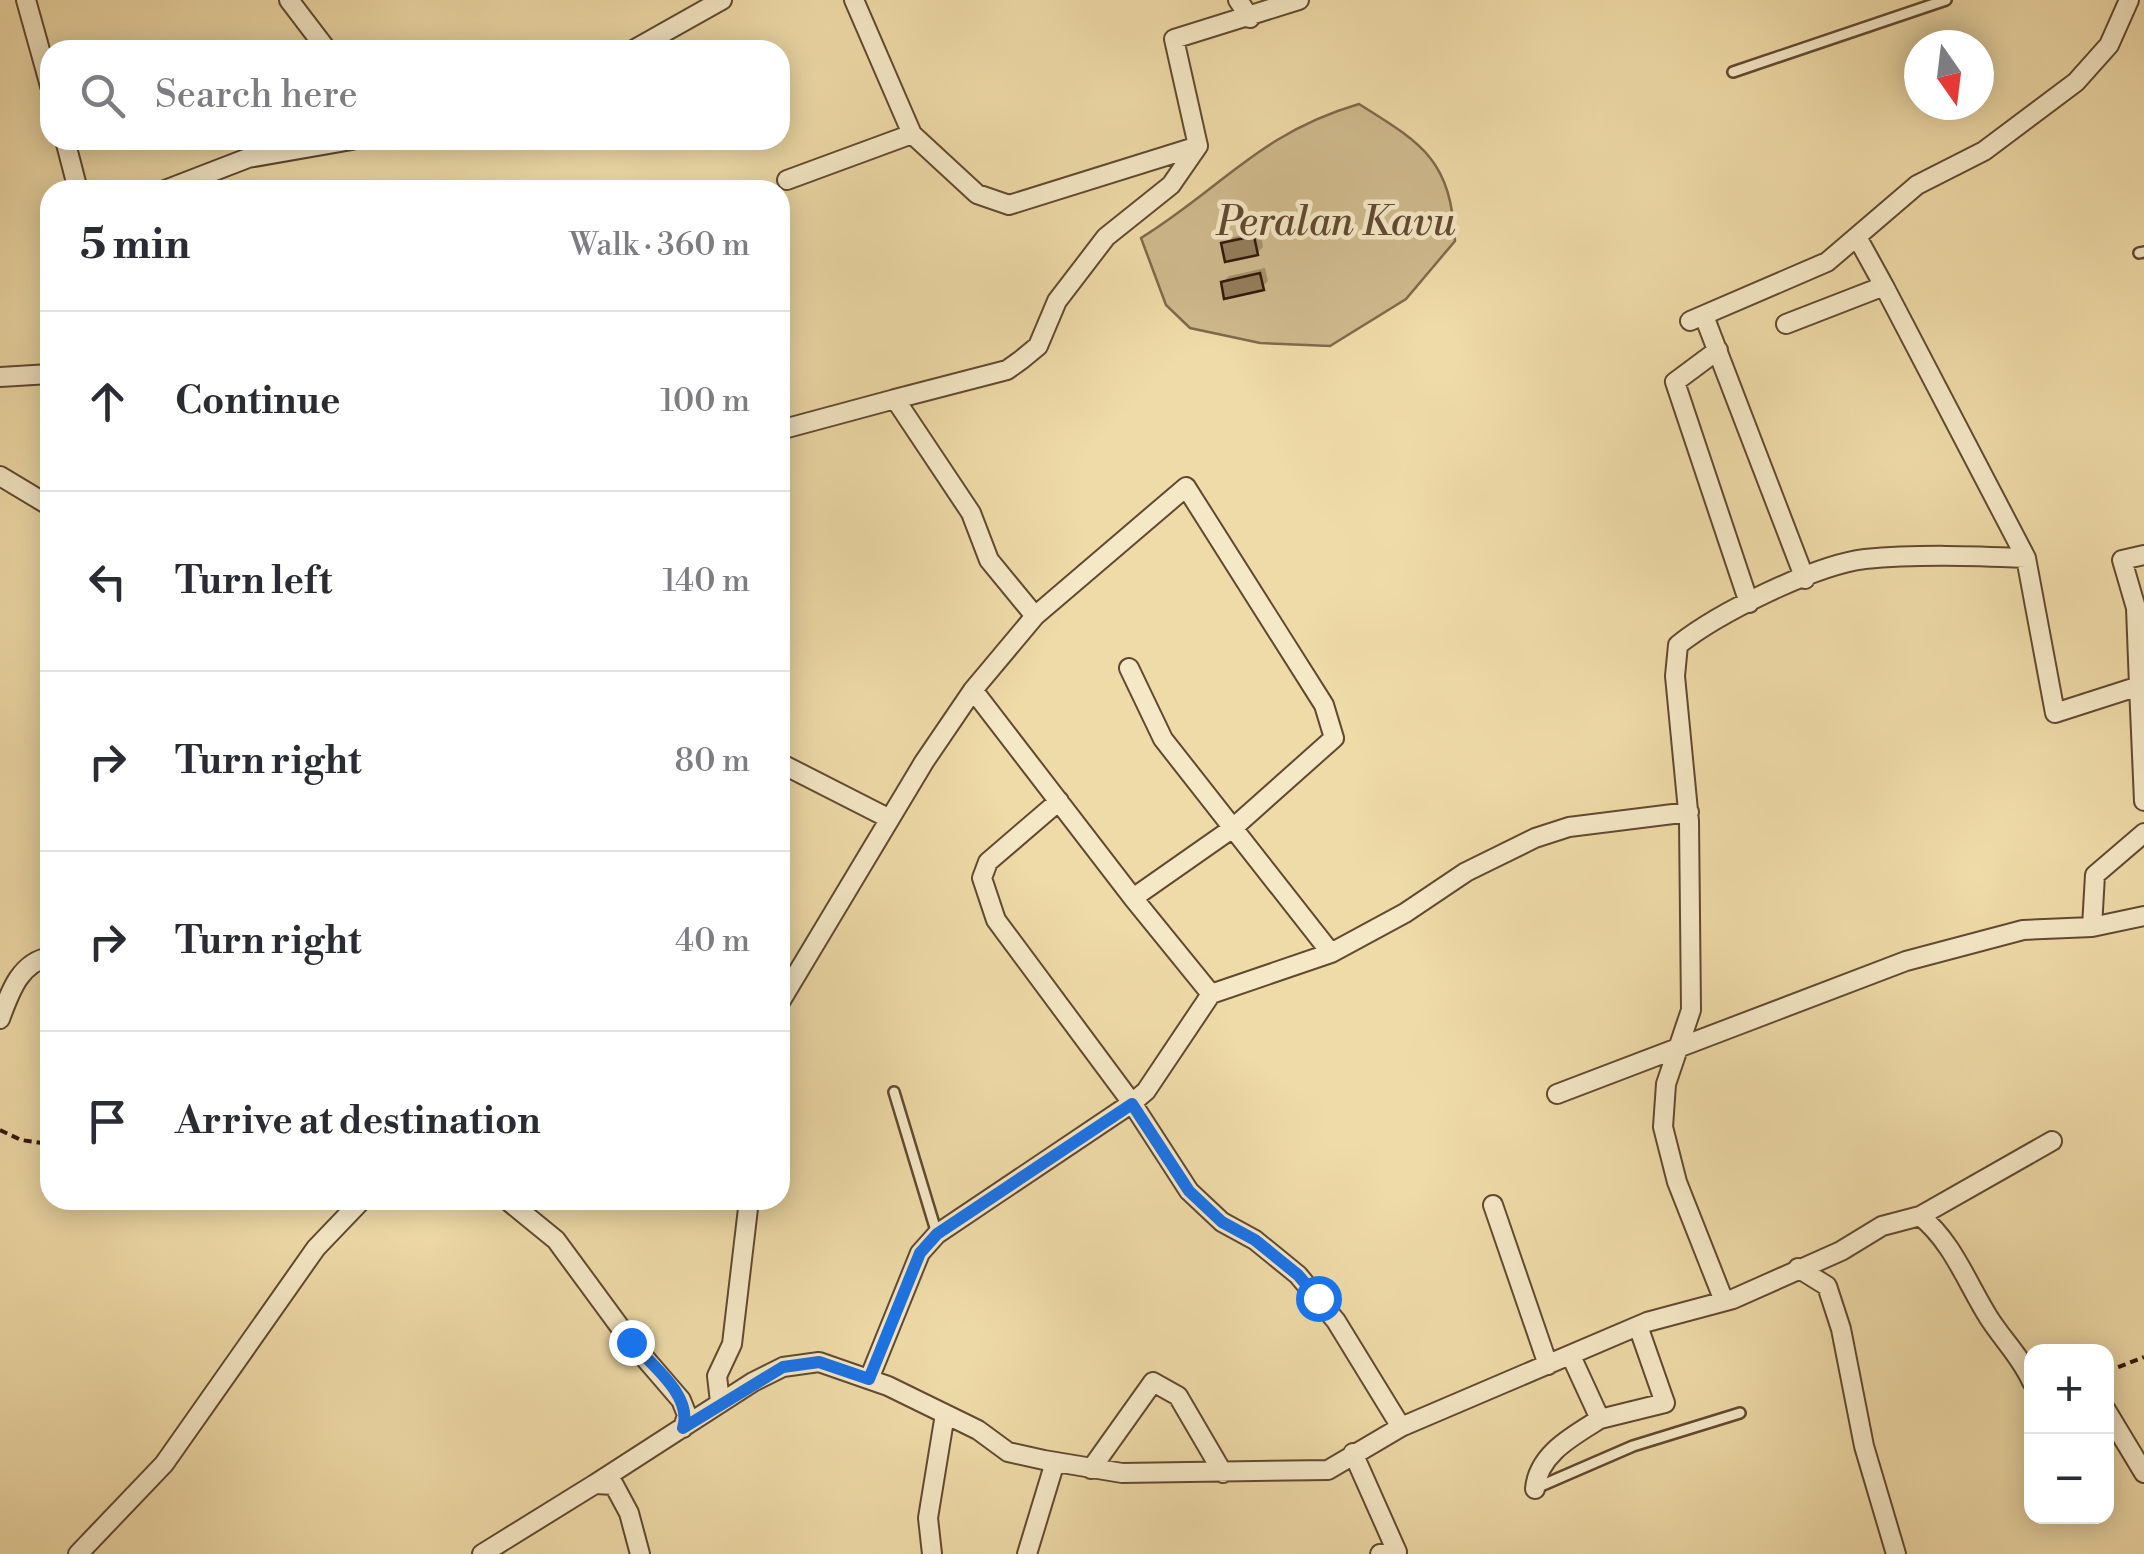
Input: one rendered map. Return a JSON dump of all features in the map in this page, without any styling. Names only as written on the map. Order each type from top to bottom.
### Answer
[{"type":"street","points":[[26,0],[40,50]]},
{"type":"street","points":[[289,0],[319,40]]},
{"type":"street","points":[[651,40],[722,0]]},
{"type":"street","points":[[854,0],[912,134],[977,194],[1009,205],[1198,146]]},
{"type":"street","points":[[1238,0],[1250,18]]},
{"type":"street","points":[[790,427],[974,375],[1007,370],[1038,346],[1058,300],[1106,237],[1171,185],[1198,146],[1174,40],[1299,0]]},
{"type":"street","points":[[1805,579],[1718,350],[1697,318],[1827,262],[1917,186],[1984,151],[2076,82],[2109,46],[2130,0]]},
{"type":"street","points":[[786,180],[912,134]]},
{"type":"street","points":[[68,150],[75,180]]},
{"type":"street","points":[[190,180],[248,158],[294,150]]},
{"type":"street","points":[[1857,236],[2026,558],[2056,712],[2139,686]]},
{"type":"street","points":[[1786,324],[1884,286]]},
{"type":"street","points":[[1718,350],[1675,382],[1749,603]]},
{"type":"street","points":[[0,378],[40,375]]},
{"type":"street","points":[[895,399],[970,513],[989,560],[1035,616]]},
{"type":"street","points":[[0,476],[40,500]]},
{"type":"street","points":[[790,985],[973,690],[1035,616],[1186,486],[1324,705],[1334,738],[1233,828],[1134,898]]},
{"type":"street","points":[[2144,555],[2122,560],[2136,608],[2144,800]]},
{"type":"street","points":[[1724,1300],[1682,1197],[1664,1126],[1666,1084],[1691,1010],[1689,812],[1675,676],[1678,645],[1699,628],[1749,603],[1862,560],[2026,558]]},
{"type":"street","points":[[1129,668],[1163,739],[1331,953]]},
{"type":"street","points":[[973,690],[1211,994]]},
{"type":"street","points":[[790,768],[890,819]]},
{"type":"street","points":[[1059,801],[988,862],[982,878],[996,920],[1132,1104],[1189,1191],[1222,1222],[1255,1240],[1298,1275],[1336,1321],[1401,1427]]},
{"type":"street","points":[[869,1379],[920,1253],[937,1234],[1132,1104],[1146,1091],[1211,994],[1331,953],[1405,913],[1466,872],[1536,838],[1569,826],[1689,812]]},
{"type":"street","points":[[2092,927],[2094,875],[2144,833]]},
{"type":"street","points":[[1557,1094],[1679,1044],[1906,961],[2022,930],[2092,927],[2144,916]]},
{"type":"street","points":[[0,1018],[21,973],[40,959]]},
{"type":"street","points":[[482,1554],[720,1402],[783,1367],[819,1362],[869,1379],[945,1414],[1008,1452],[1055,1462],[1091,1469],[1328,1470],[1401,1427],[1638,1326],[1724,1300],[1841,1251],[1882,1226],[1920,1216],[2052,1142]]},
{"type":"street","points":[[1493,1205],[1548,1365]]},
{"type":"street","points":[[78,1554],[164,1464],[316,1248],[352,1210]]},
{"type":"street","points":[[519,1210],[556,1240],[631,1342],[681,1400],[687,1415],[683,1428]]},
{"type":"street","points":[[720,1402],[718,1376],[732,1344],[748,1210]]},
{"type":"street","points":[[1920,1216],[1941,1232],[1965,1280],[2024,1364]]},
{"type":"street","points":[[1798,1268],[1827,1286],[1841,1329],[1864,1446],[1896,1554]]},
{"type":"street","points":[[1535,1489],[1536,1479],[1556,1447],[1600,1419],[1665,1403],[1638,1326]]},
{"type":"street","points":[[1571,1356],[1600,1419]]},
{"type":"street","points":[[1091,1469],[1153,1382],[1178,1396],[1223,1472]]},
{"type":"street","points":[[932,1554],[928,1518],[945,1414]]},
{"type":"street","points":[[2114,1423],[2144,1473]]},
{"type":"street","points":[[1352,1453],[1397,1552],[1380,1554]]},
{"type":"street","points":[[1027,1554],[1055,1462]]},
{"type":"street","points":[[595,1484],[614,1485],[629,1513],[640,1554]]},
{"type":"lane","points":[[1734,72],[1946,0]]},
{"type":"lane","points":[[894,1092],[937,1234]]},
{"type":"lane","points":[[1535,1489],[1633,1446],[1740,1413]]},
{"type":"path","points":[[0,1130],[40,1141]]},
{"type":"path","points":[[2114,1369],[2144,1356]]},
{"type":"green space","name":"Peralan Kavu","points":[[1359,104],[1430,157],[1447,191],[1455,241],[1406,299],[1330,346],[1260,343],[1190,328],[1166,305],[1141,238],[1268,146],[1325,116]]},
{"type":"building","points":[[1254,236],[1258,255],[1225,262],[1221,243]]},
{"type":"building","points":[[1260,273],[1264,290],[1224,299],[1221,282]]},
{"type":"route","points":[[631,1342],[681,1400],[687,1415],[683,1428],[783,1367],[819,1362],[869,1379],[910,1274],[920,1253],[937,1234],[1132,1104],[1189,1191],[1222,1222],[1255,1240],[1298,1275],[1318,1298]]}]
